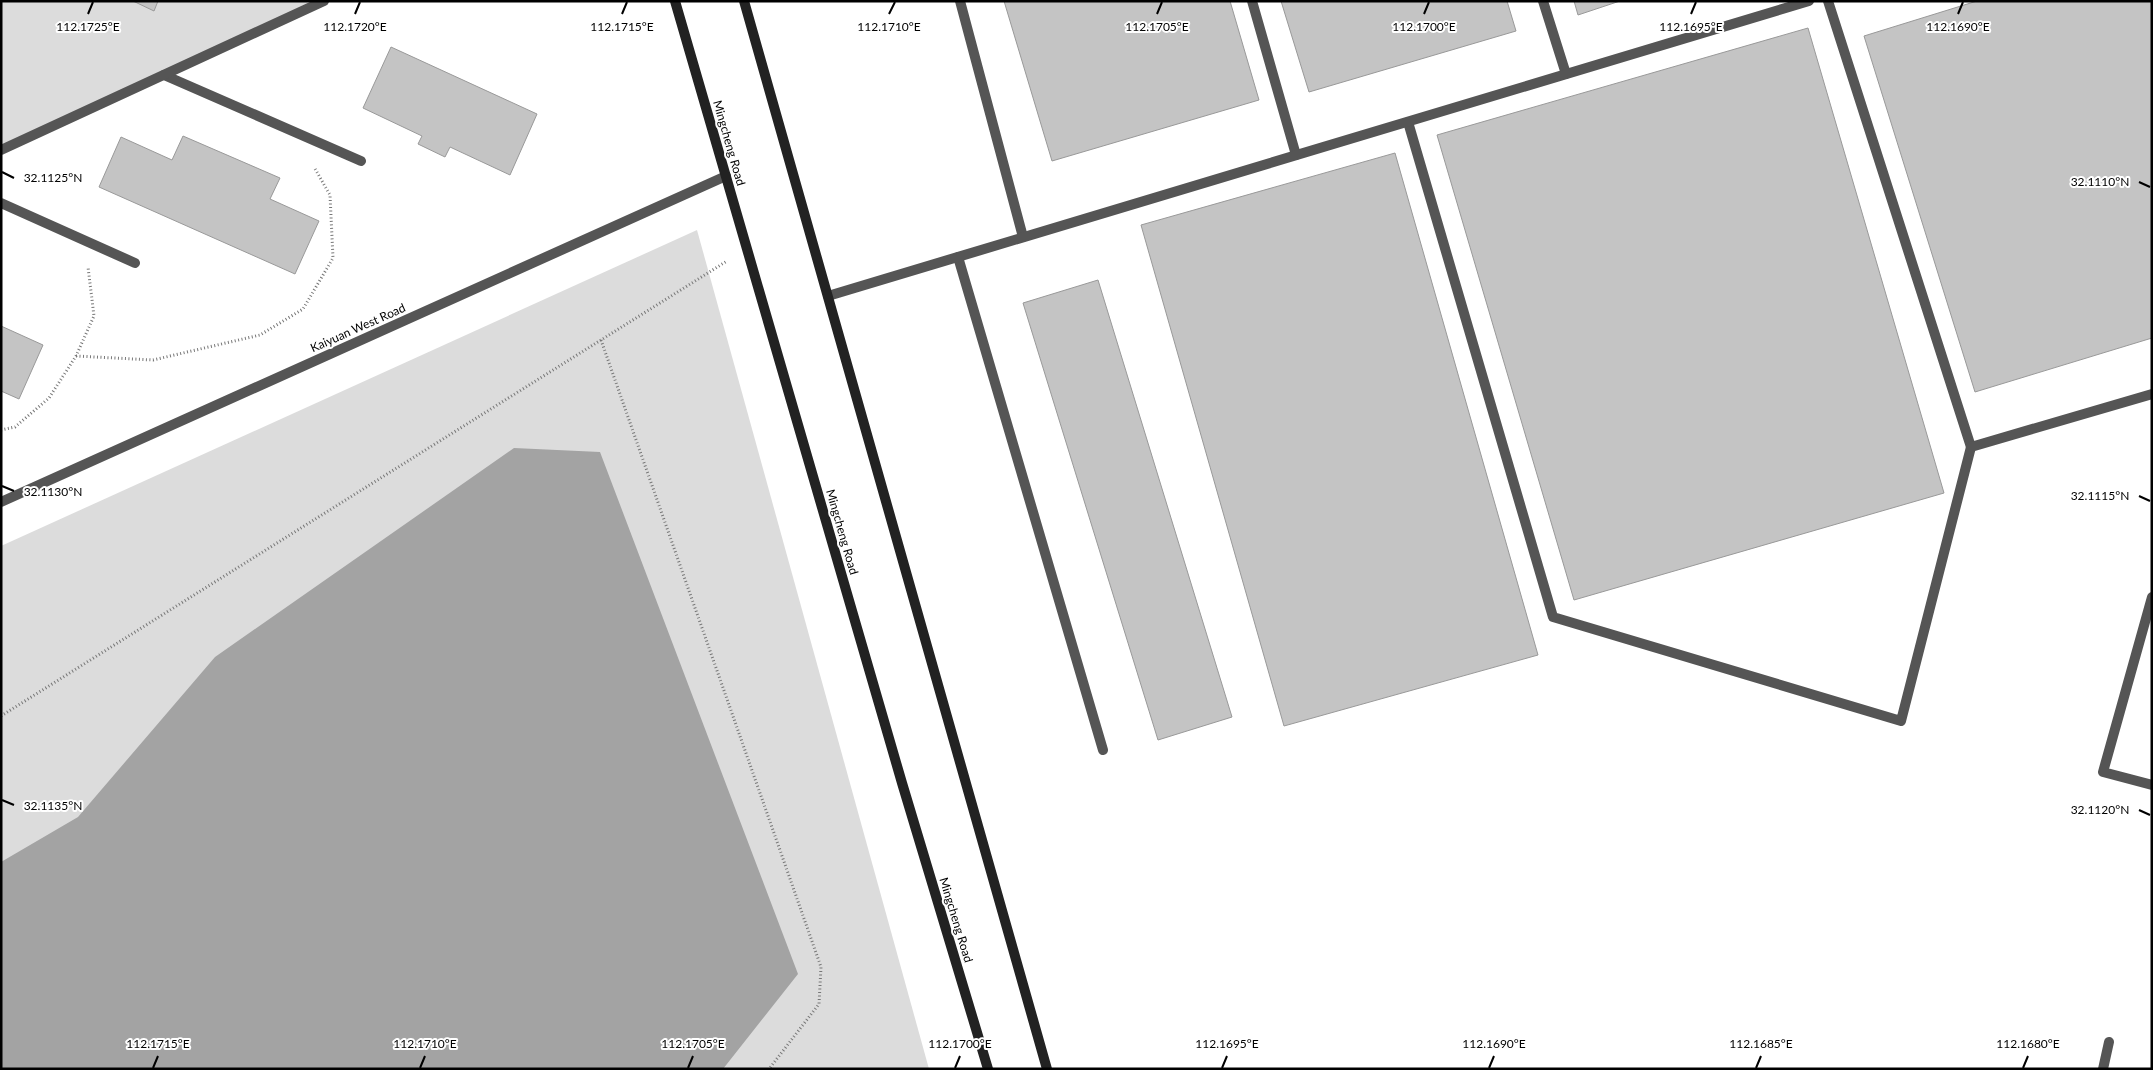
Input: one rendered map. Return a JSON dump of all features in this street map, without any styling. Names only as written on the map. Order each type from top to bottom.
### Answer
[{"type":"main road","name":"Mingcheng Road","points":[[675,1],[902,783],[988,1069]]},
{"type":"main road","points":[[744,1],[1047,1069]]},
{"type":"street","points":[[1,150],[324,1]]},
{"type":"street","points":[[960,1],[1023,237]]},
{"type":"street","points":[[1252,1],[1296,156]]},
{"type":"street","points":[[1543,1],[1566,74]]},
{"type":"street","points":[[828,296],[1809,1]]},
{"type":"street","points":[[1408,122],[1553,617],[1901,721],[1971,447],[1828,1]]},
{"type":"street","points":[[164,75],[361,161]]},
{"type":"street","name":"Kaiyuan West Road","points":[[1,502],[726,176]]},
{"type":"street","points":[[1,202],[135,263]]},
{"type":"street","points":[[958,257],[1103,750]]},
{"type":"street","points":[[1971,447],[2152,394]]},
{"type":"street","points":[[2152,597],[2102,772],[2152,784]]},
{"type":"street","points":[[2103,1069],[2110,1042]]},
{"type":"path","points":[[76,356],[152,360],[260,335],[303,309],[333,258],[330,195],[293,131]]},
{"type":"path","points":[[1,430],[15,426],[49,398],[76,356],[94,316],[84,240]]},
{"type":"path","points":[[1,716],[747,248]]},
{"type":"path","points":[[601,340],[821,967],[819,1004],[769,1069]]},
{"type":"shaded area","points":[[1,1],[324,1],[1,150]]},
{"type":"shaded area","points":[[697,230],[929,1069],[1,1069],[1,546]]},
{"type":"shaded area","points":[[514,448],[600,452],[798,974],[723,1069],[1,1069],[1,862],[78,817],[215,657]]},
{"type":"building","points":[[133,1],[158,1],[154,11]]},
{"type":"building","points":[[1004,1],[1230,1],[1259,100],[1052,161]]},
{"type":"building","points":[[1281,1],[1507,1],[1516,31],[1309,92]]},
{"type":"building","points":[[1574,1],[1620,1],[1578,15]]},
{"type":"building","points":[[1977,1],[2152,1],[2152,338],[1975,392],[1864,36]]},
{"type":"building","points":[[1808,28],[1944,493],[1574,600],[1437,135]]},
{"type":"building","points":[[391,47],[537,114],[510,175],[450,147],[445,157],[418,144],[422,136],[363,108]]},
{"type":"building","points":[[183,136],[280,178],[270,199],[319,221],[295,274],[99,187],[121,137],[172,160]]},
{"type":"building","points":[[1395,153],[1538,655],[1284,726],[1141,225]]},
{"type":"building","points":[[1098,280],[1232,717],[1158,740],[1023,303]]},
{"type":"building","points":[[1,326],[43,345],[19,399],[1,391]]}]
